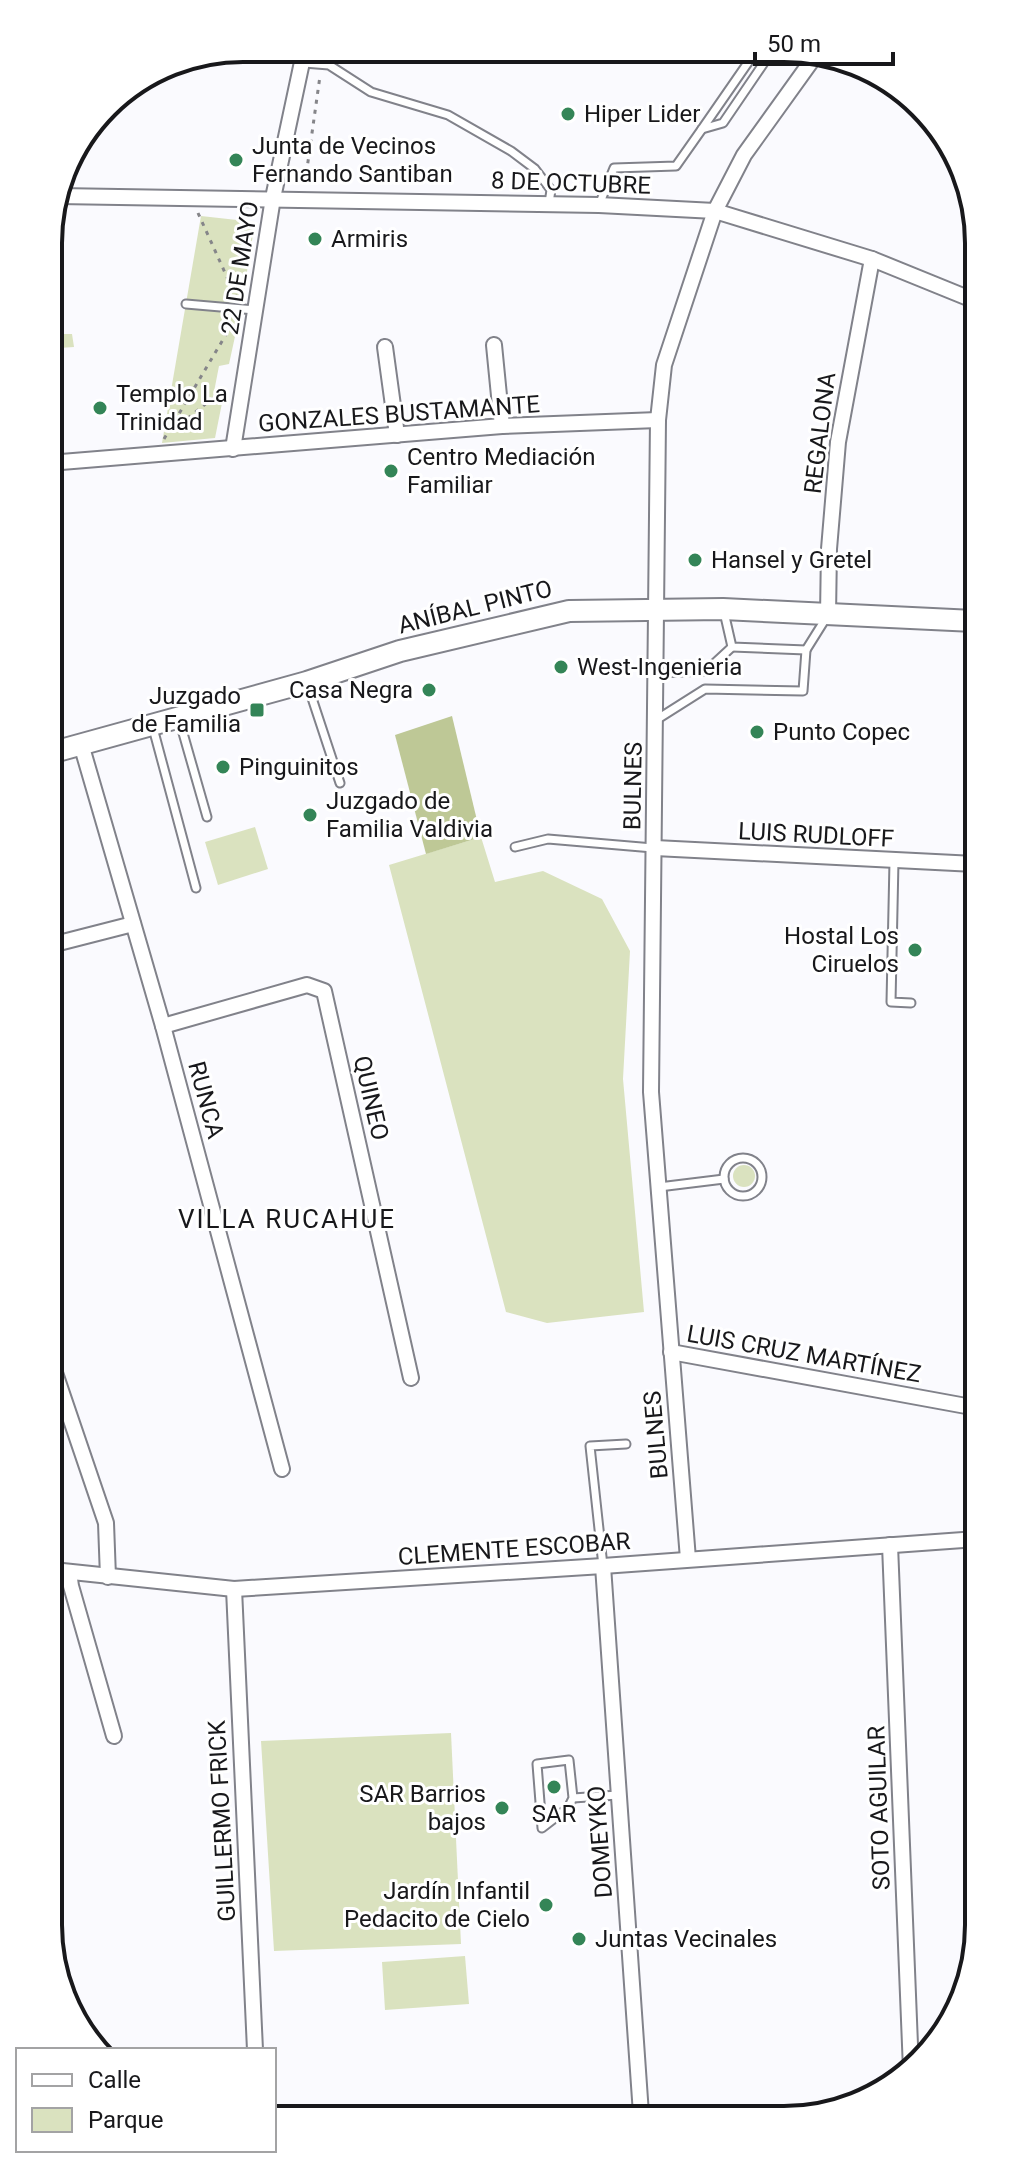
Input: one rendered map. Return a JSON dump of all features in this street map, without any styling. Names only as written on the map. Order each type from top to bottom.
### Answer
[{"type":"main road","name":"ANÍBAL PINTO","points":[[62,750],[307,682],[400,651],[554,614],[723,609],[965,621]]},
{"type":"street","name":"22 DE MAYO","points":[[233,449],[248,309],[304,62]]},
{"type":"street","name":"BULNES","points":[[688,1559],[651,1092],[658,420],[664,365],[715,211],[744,155],[810,64]]},
{"type":"street","name":"8 DE OCTUBRE","points":[[68,196],[599,205],[715,211],[872,259],[965,297]]},
{"type":"street","name":"REGALONA","points":[[828,615],[829,549],[838,442],[872,259]]},
{"type":"street","points":[[494,345],[502,426]]},
{"type":"street","points":[[385,347],[397,435]]},
{"type":"street","name":"GONZALES BUSTAMANTE","points":[[62,462],[502,426],[658,420]]},
{"type":"street","name":"RUNCA","points":[[81,744],[163,1026],[282,1469]]},
{"type":"street","name":"LUIS RUDLOFF","points":[[655,848],[965,864]]},
{"type":"street","points":[[62,942],[133,924]]},
{"type":"street","name":"QUINEO","points":[[163,1026],[307,985],[324,991],[411,1378]]},
{"type":"street","name":"LUIS CRUZ MARTÍNEZ","points":[[671,1352],[965,1406]]},
{"type":"street","points":[[62,1393],[106,1523],[108,1577]]},
{"type":"street","name":"CLEMENTE ESCOBAR","points":[[62,1571],[234,1589],[965,1540]]},
{"type":"street","name":"SOTO AGUILAR","points":[[890,1545],[910,2054]]},
{"type":"street","name":"DOMEYKO","points":[[603,1566],[640,2106]]},
{"type":"street","points":[[69,1572],[114,1736]]},
{"type":"street","name":"GUILLERMO FRICK","points":[[234,1589],[255,2048]]},
{"type":"lane","points":[[321,62],[371,92],[448,115],[486,136],[535,169],[551,190],[549,204]]},
{"type":"lane","points":[[599,205],[614,168],[676,166],[748,62]]},
{"type":"lane","points":[[702,129],[723,123],[765,62]]},
{"type":"lane","points":[[186,304],[248,309]]},
{"type":"lane","points":[[723,609],[732,647]]},
{"type":"lane","points":[[656,720],[705,689],[803,691],[806,650],[828,615]]},
{"type":"lane","points":[[657,673],[706,671],[732,647],[806,650]]},
{"type":"lane","points":[[307,682],[340,783]]},
{"type":"lane","points":[[179,718],[207,817]]},
{"type":"lane","points":[[153,724],[196,888]]},
{"type":"lane","points":[[515,847],[548,839],[655,848]]},
{"type":"lane","points":[[894,861],[891,1002],[911,1003]]},
{"type":"lane","points":[[741,1158],[757,1165],[762,1176],[758,1188],[741,1196],[730,1190],[724,1179],[726,1168],[741,1158]]},
{"type":"lane","points":[[657,1187],[724,1179]]},
{"type":"lane","points":[[603,1566],[590,1446],[626,1444]]},
{"type":"lane","points":[[569,1760],[573,1798],[568,1808],[542,1828],[537,1764],[569,1760]]},
{"type":"lane","points":[[573,1798],[618,1795]]},
{"type":"path","points":[[153,455],[248,309],[190,196]]},
{"type":"path","points":[[172,431],[213,398]]},
{"type":"green space","points":[[201,216],[255,222],[241,309],[229,364],[219,366],[213,397],[222,403],[215,438],[162,443]]},
{"type":"green space","points":[[62,334],[72,334],[74,347],[62,348]]},
{"type":"green space","points":[[452,716],[481,837],[426,854],[395,735]]},
{"type":"green space","points":[[255,827],[268,869],[218,885],[205,842]]},
{"type":"green space","points":[[481,837],[495,882],[543,871],[602,899],[630,951],[623,1079],[644,1312],[547,1323],[506,1312],[389,865]]},
{"type":"green space","points":[[744,1165],[752,1168],[755,1176],[752,1184],[744,1187],[736,1184],[733,1176],[736,1168]]},
{"type":"green space","points":[[451,1733],[461,1944],[274,1951],[261,1741]]},
{"type":"green space","points":[[465,1956],[469,2004],[385,2010],[382,1962]]},
{"type":"place","name":"Hiper Lider","points":[[568,114]]},
{"type":"place","name":"Junta de Vecinos Fernando Santiban","points":[[236,160]]},
{"type":"place","name":"Armiris","points":[[315,239]]},
{"type":"place","name":"Templo La Trinidad","points":[[100,408]]},
{"type":"place","name":"Centro Mediación Familiar","points":[[391,471]]},
{"type":"place","name":"Hansel y Gretel","points":[[695,560]]},
{"type":"place","name":"West-Ingenieria","points":[[561,667]]},
{"type":"place","name":"Casa Negra","points":[[429,690]]},
{"type":"place","name":"Juzgado de Familia","points":[[257,710]]},
{"type":"place","name":"Punto Copec","points":[[757,732]]},
{"type":"place","name":"Pinguinitos","points":[[223,767]]},
{"type":"place","name":"Juzgado de Familia Valdivia","points":[[310,815]]},
{"type":"place","name":"Hostal Los Ciruelos","points":[[915,950]]},
{"type":"place","name":"SAR","points":[[554,1787]]},
{"type":"place","name":"SAR Barrios bajos","points":[[502,1808]]},
{"type":"place","name":"Jardín Infantil Pedacito de Cielo","points":[[546,1905]]},
{"type":"place","name":"Juntas Vecinales","points":[[579,1939]]},
{"type":"district","name":"VILLA RUCAHUE","points":[[287,1219]]}]
